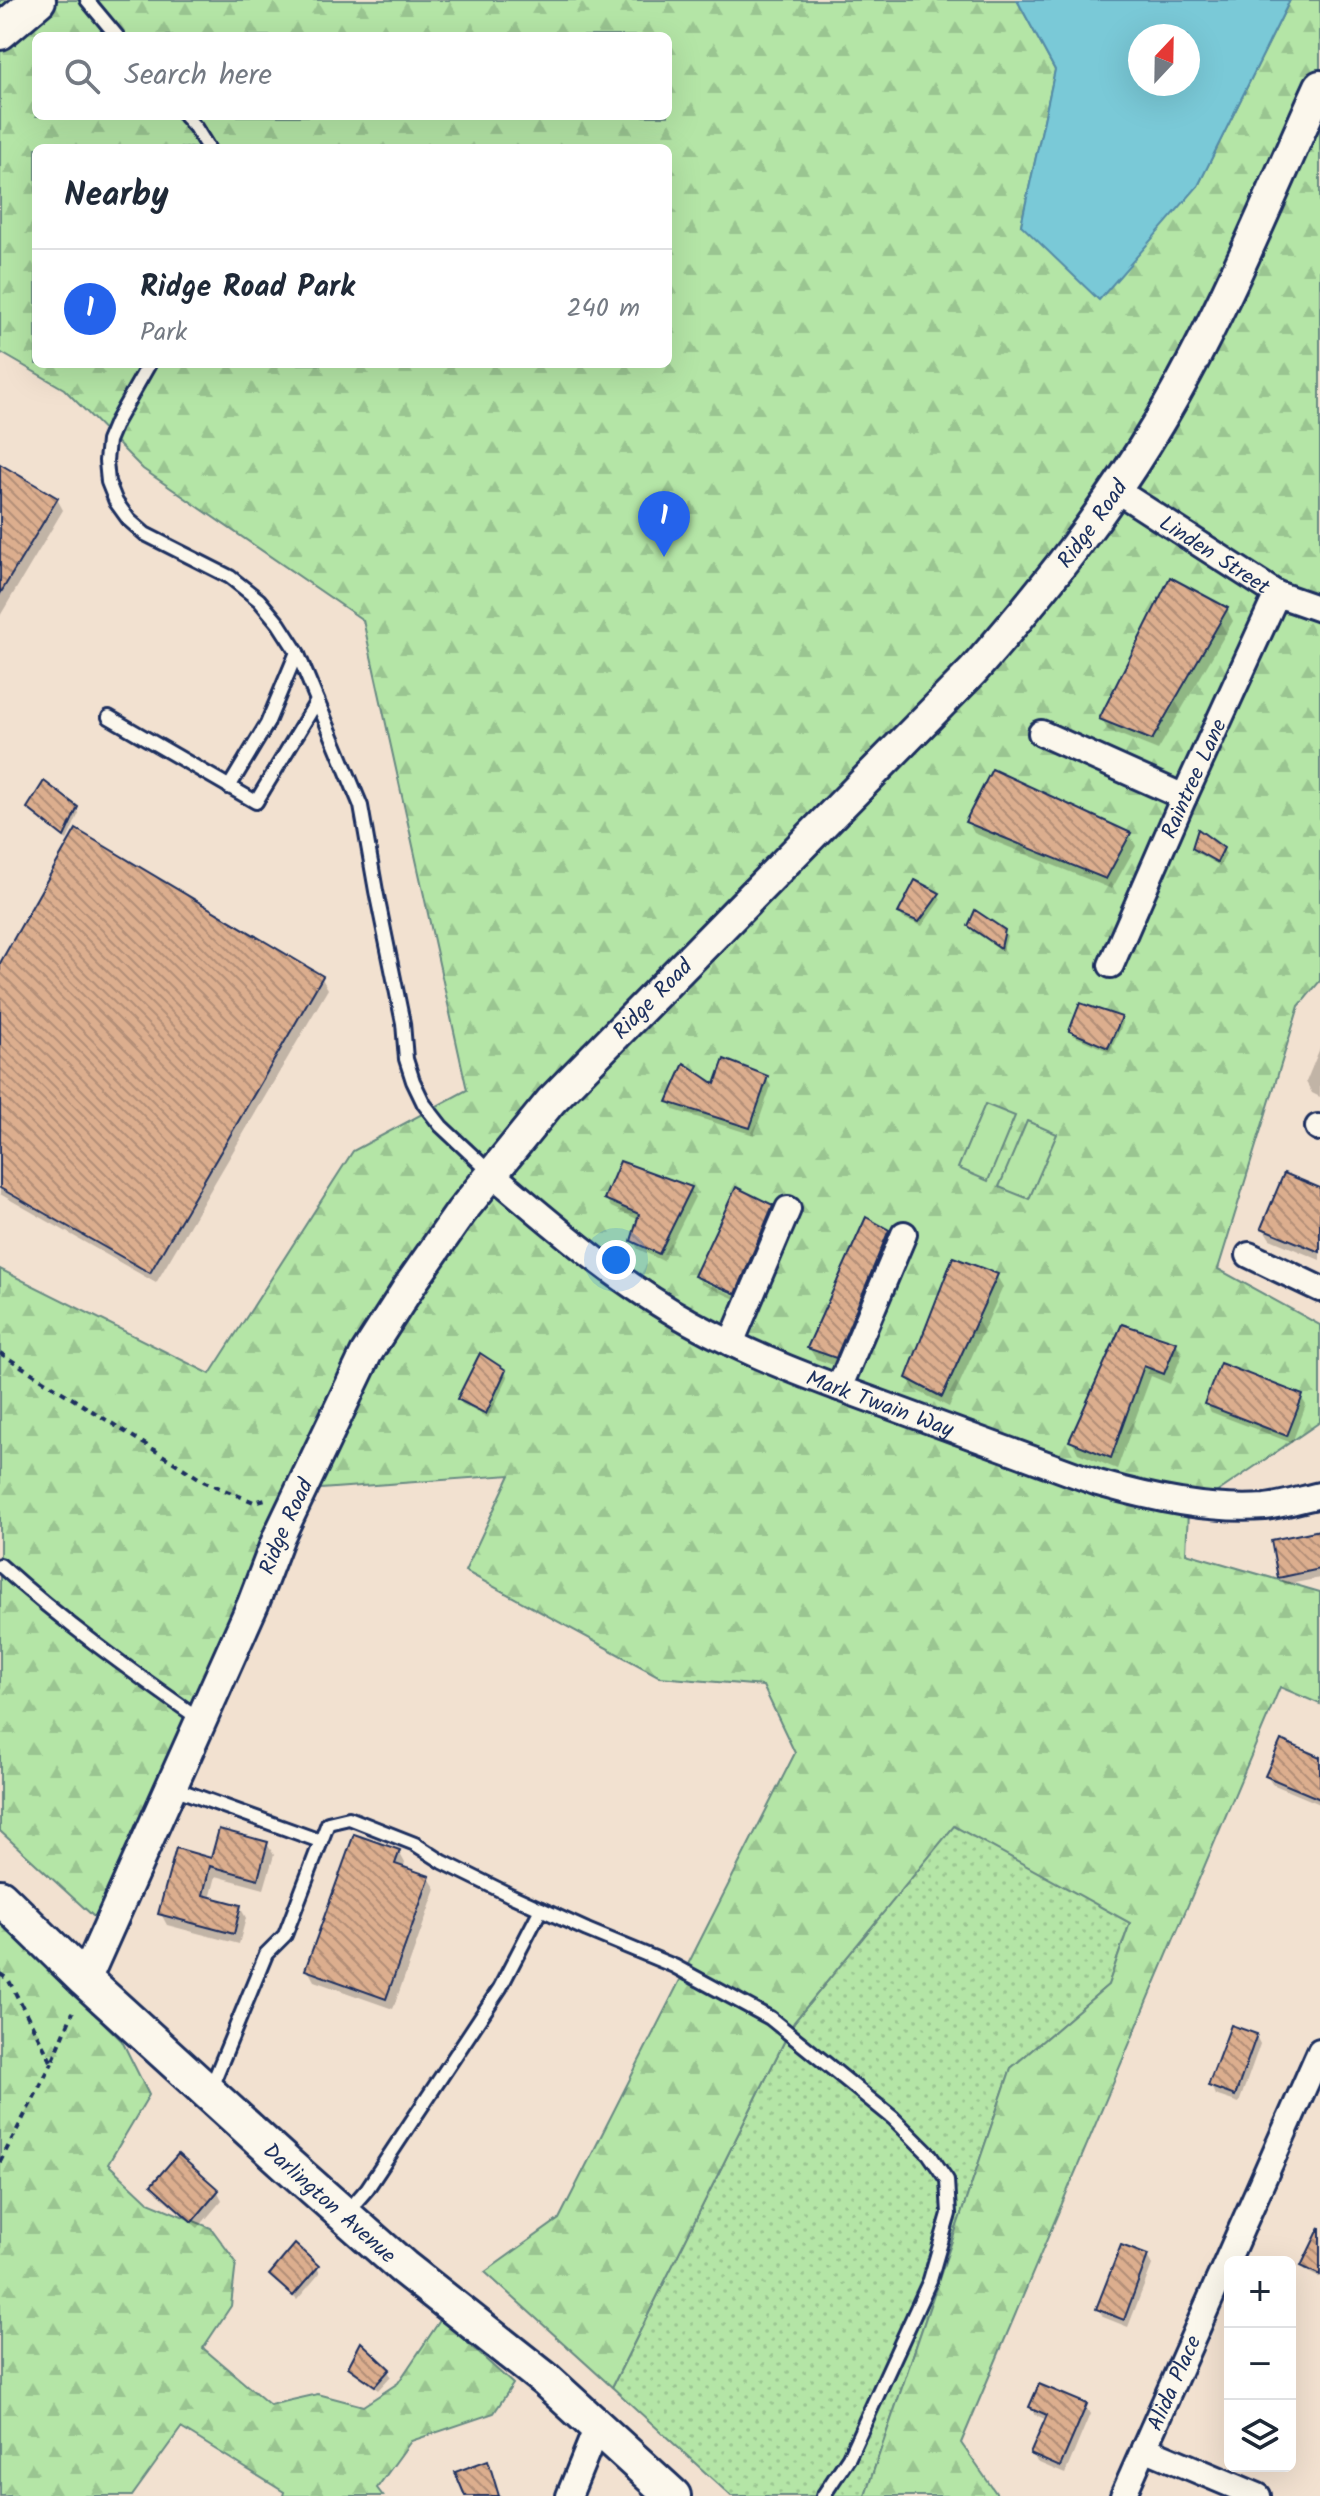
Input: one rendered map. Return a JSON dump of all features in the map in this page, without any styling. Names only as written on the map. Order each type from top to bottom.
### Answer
[{"type":"main road","points":[[0,32],[38,0]]},
{"type":"main road","name":"Darlington Avenue","points":[[0,1897],[79,1996],[209,2093],[403,2267],[546,2380],[673,2496]]},
{"type":"street","name":"Ridge Road","points":[[79,1996],[253,1604],[279,1536],[366,1354],[412,1282],[491,1173],[551,1101],[973,671],[1070,555],[1160,421],[1192,361],[1320,86]]},
{"type":"street","name":"Linden Street","points":[[1116,490],[1277,594],[1320,609]]},
{"type":"street","name":"Raintree Lane","points":[[1111,965],[1277,594]]},
{"type":"street","points":[[1041,733],[1184,797]]},
{"type":"street","name":"Mark Twain Way","points":[[491,1173],[583,1250],[689,1322],[839,1388],[1098,1483],[1139,1494],[1189,1503],[1241,1507],[1267,1507],[1320,1495]]},
{"type":"street","points":[[731,1343],[788,1209]]},
{"type":"street","points":[[839,1388],[904,1234]]},
{"type":"street","points":[[1249,1255],[1320,1289]]},
{"type":"street","name":"Alida Place","points":[[1123,2496],[1320,2051]]},
{"type":"street","points":[[569,2496],[597,2427]]},
{"type":"street","points":[[1144,2448],[1258,2496]]},
{"type":"lane","points":[[87,0],[114,32]]},
{"type":"lane","points":[[189,120],[206,144]]},
{"type":"lane","points":[[147,368],[108,441],[108,482],[116,502],[129,520],[145,534],[230,577],[259,600],[297,652],[361,806],[403,1023],[406,1059],[413,1081],[424,1104],[441,1126],[491,1173]]},
{"type":"lane","points":[[229,787],[267,724],[297,652]]},
{"type":"lane","points":[[109,717],[256,802],[317,701]]},
{"type":"lane","points":[[0,1565],[40,1601],[201,1720]]},
{"type":"lane","points":[[171,1787],[320,1841]]},
{"type":"lane","points":[[209,2093],[266,1954],[285,1935],[328,1823],[349,1818],[415,1844],[443,1862],[541,1909],[674,1966],[770,2018],[893,2118],[929,2154],[947,2180],[949,2214],[930,2280],[849,2457],[823,2496]]},
{"type":"lane","points":[[344,2215],[367,2189],[484,2012],[541,1909]]},
{"type":"path","points":[[0,1353],[205,1482],[254,1502],[270,1498],[276,1487]]},
{"type":"path","points":[[0,1974],[8,1979],[52,2063]]},
{"type":"path","points":[[0,2162],[52,2063],[79,1996]]},
{"type":"green space","points":[[0,0],[1017,0],[1055,70],[1021,225],[1198,186],[1290,0],[1320,0],[1320,981],[1299,1006],[1218,1269],[1320,1325],[1320,1422],[1188,1512],[1186,1553],[1320,1592],[1320,1704],[1280,1687],[961,2443],[998,2496],[865,2496],[1011,2068],[1108,1985],[1130,1923],[954,1826],[794,2022],[612,2387],[485,2272],[559,2219],[795,1753],[763,1686],[660,1677],[465,1571],[510,1475],[307,1490],[103,1925],[0,1831],[0,1269],[210,1374],[353,1151],[467,1090],[363,620],[143,469],[64,389],[0,352]]},
{"type":"green space","points":[[985,1104],[1015,1116],[988,1181],[958,1168]]},
{"type":"green space","points":[[1027,1121],[1057,1134],[1029,1199],[999,1187]]},
{"type":"green space","points":[[954,1825],[1130,1922],[1108,1985],[1011,2068],[865,2496],[731,2496],[612,2387],[794,2022]]},
{"type":"green space","points":[[0,1921],[122,2041],[149,2095],[108,2164],[148,2202],[211,2228],[236,2262],[231,2306],[203,2348],[270,2405],[318,2394],[363,2406],[398,2383],[441,2319],[513,2384],[494,2413],[411,2441],[377,2488],[383,2496],[283,2496],[284,2492],[181,2428],[132,2496],[0,2496]]},
{"type":"water","points":[[1017,0],[1290,0],[1198,186],[1099,300],[1021,225],[1055,70]]},
{"type":"building","points":[[0,464],[58,498],[0,594]]},
{"type":"building","points":[[1170,577],[1228,608],[1152,740],[1099,719]]},
{"type":"building","points":[[992,769],[1131,833],[1106,879],[965,822]]},
{"type":"building","points":[[44,781],[78,807],[64,837],[27,808]]},
{"type":"building","points":[[76,829],[323,976],[150,1273],[0,1188],[0,963]]},
{"type":"building","points":[[1198,829],[1224,848],[1217,862],[1192,848]]},
{"type":"building","points":[[915,880],[940,893],[919,922],[898,913]]},
{"type":"building","points":[[975,910],[1005,930],[1001,948],[968,926]]},
{"type":"building","points":[[1080,1003],[1122,1017],[1108,1048],[1069,1031]]},
{"type":"building","points":[[724,1059],[768,1076],[750,1128],[667,1102],[684,1063],[715,1084]]},
{"type":"building","points":[[620,1161],[692,1187],[659,1254],[631,1241],[639,1214],[604,1199]]},
{"type":"building","points":[[1284,1173],[1320,1188],[1320,1252],[1261,1228]]},
{"type":"building","points":[[736,1187],[773,1205],[736,1294],[694,1276]]},
{"type":"building","points":[[866,1217],[889,1230],[836,1358],[807,1348]]},
{"type":"building","points":[[953,1257],[998,1274],[942,1397],[906,1378]]},
{"type":"building","points":[[1122,1324],[1177,1342],[1164,1374],[1144,1366],[1111,1458],[1069,1441]]},
{"type":"building","points":[[480,1353],[506,1370],[486,1414],[457,1399]]},
{"type":"building","points":[[1220,1363],[1303,1395],[1287,1436],[1204,1404]]},
{"type":"building","points":[[1320,1530],[1320,1569],[1278,1578],[1271,1540]]},
{"type":"building","points":[[1281,1740],[1320,1757],[1320,1799],[1265,1776]]},
{"type":"building","points":[[219,1829],[268,1842],[258,1879],[210,1866],[203,1895],[241,1905],[234,1934],[158,1914],[176,1848],[211,1858]]},
{"type":"building","points":[[354,1834],[400,1850],[395,1864],[430,1876],[386,1999],[305,1970]]},
{"type":"building","points":[[1231,2025],[1257,2034],[1235,2096],[1208,2086]]},
{"type":"building","points":[[178,2154],[219,2190],[192,2222],[151,2185]]},
{"type":"building","points":[[1320,2227],[1320,2275],[1301,2266]]},
{"type":"building","points":[[295,2244],[319,2266],[293,2296],[269,2275]]},
{"type":"building","points":[[1121,2245],[1148,2255],[1124,2320],[1096,2309]]},
{"type":"building","points":[[361,2342],[390,2369],[375,2386],[348,2367]]},
{"type":"building","points":[[1039,2384],[1087,2404],[1060,2467],[1030,2454],[1047,2415],[1029,2407]]},
{"type":"building","points":[[488,2460],[499,2496],[465,2496],[455,2472]]},
{"type":"place","name":"Ridge Road Park","points":[[664,557]]}]
